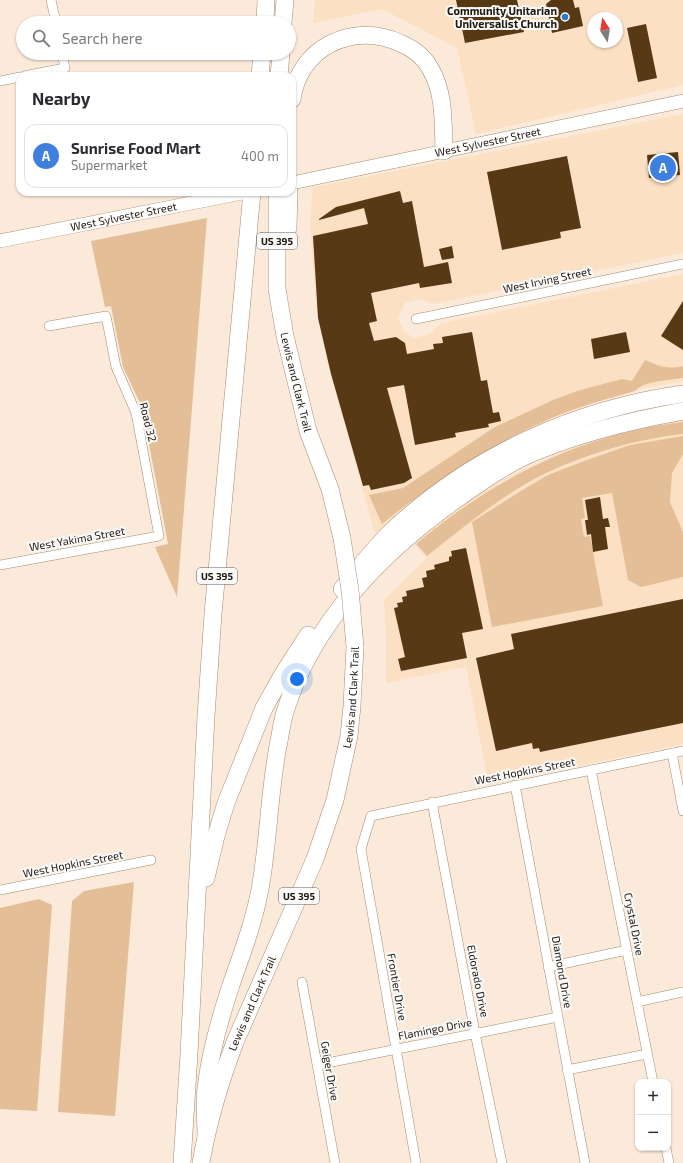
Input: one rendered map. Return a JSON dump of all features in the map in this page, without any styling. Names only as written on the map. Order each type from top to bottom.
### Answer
[{"type":"highway","points":[[265,16],[266,0]]},
{"type":"highway","points":[[284,16],[285,0]]},
{"type":"highway","points":[[296,82],[304,66],[314,54],[339,40],[355,35],[381,36],[407,46],[419,54],[430,66],[436,80],[441,98],[444,151]]},
{"type":"highway","points":[[260,72],[261,60]]},
{"type":"highway","points":[[279,72],[280,60]]},
{"type":"highway","name":"US 395","points":[[182,1163],[189,1062],[206,716],[213,614],[252,196]]},
{"type":"highway","name":"Lewis and Clark Trail","points":[[201,1163],[214,1104],[234,1042],[315,859],[335,800],[349,736],[353,699],[355,647],[350,590],[342,538],[330,489],[308,431],[285,336],[277,289],[277,196]]},
{"type":"highway","points":[[285,336],[289,308],[287,258],[289,196]]},
{"type":"highway","points":[[193,962],[201,902],[216,836],[231,790],[264,708],[283,674],[318,620],[363,562],[393,530],[432,496],[484,462],[529,438],[582,417],[621,405],[683,394]]},
{"type":"highway","points":[[206,1136],[206,1090],[214,1045],[230,987],[248,937],[260,889],[274,762],[284,713],[299,673],[325,628],[369,574],[402,542],[443,509],[490,476],[534,452],[588,434],[647,417],[683,411]]},
{"type":"street","points":[[51,0],[54,16]]},
{"type":"street","points":[[44,72],[65,68],[63,60]]},
{"type":"street","points":[[0,81],[16,78]]},
{"type":"street","name":"West Sylvester Street","points":[[296,182],[683,101]]},
{"type":"street","name":"West Sylvester Street","points":[[0,241],[227,196]]},
{"type":"street","name":"West Irving Street","points":[[416,319],[683,264]]},
{"type":"street","name":"Road 32","points":[[49,326],[106,316],[116,368],[136,413],[159,536]]},
{"type":"street","name":"West Yakima Street","points":[[0,565],[159,536]]},
{"type":"street","name":"West Hopkins Street","points":[[371,816],[432,802],[683,751]]},
{"type":"street","points":[[672,753],[683,810]]},
{"type":"street","name":"Crystal Drive","points":[[591,770],[652,1079]]},
{"type":"street","name":"Diamond Drive","points":[[515,785],[585,1163]]},
{"type":"street","name":"Eldorado Drive","points":[[432,802],[502,1163]]},
{"type":"street","name":"Frontier Drive","points":[[371,816],[361,849],[416,1163]]},
{"type":"street","name":"West Hopkins Street","points":[[0,890],[150,860]]},
{"type":"street","points":[[548,967],[626,950]]},
{"type":"street","name":"Geiger Drive","points":[[302,982],[335,1163]]},
{"type":"street","points":[[637,1002],[683,992]]},
{"type":"street","name":"Flamingo Drive","points":[[317,1064],[558,1017]]},
{"type":"street","points":[[568,1070],[647,1054]]},
{"type":"street","points":[[667,1151],[669,1163]]},
{"type":"shaded area","points":[[315,0],[683,0],[683,85],[476,134],[457,48],[382,9],[313,23]]},
{"type":"shaded area","points":[[683,114],[683,253],[434,304],[420,299],[405,303],[398,318],[404,331],[414,338],[430,334],[441,323],[683,274],[683,381],[645,388],[602,400],[558,416],[512,437],[472,460],[416,499],[375,534],[328,364],[316,306],[310,223],[313,187]]},
{"type":"shaded area","points":[[207,218],[177,597],[155,547],[168,544],[142,407],[123,367],[111,306],[105,307],[91,241]]},
{"type":"shaded area","points":[[645,360],[664,367],[673,368],[683,366],[683,378],[650,383],[635,391],[574,409],[508,439],[464,464],[443,478],[382,524],[369,495],[403,488],[495,427],[553,400],[577,391],[622,379],[632,381]]},
{"type":"shaded area","points":[[683,419],[683,744],[489,785],[466,667],[386,683],[386,633],[384,600],[427,558],[413,543],[478,495],[514,474],[550,457],[588,442],[632,430]]},
{"type":"shaded area","points":[[683,422],[683,434],[648,439],[596,453],[562,466],[530,481],[500,500],[427,556],[416,544],[476,499],[540,463],[610,437],[646,428]]},
{"type":"shaded area","points":[[683,436],[683,454],[672,473],[670,502],[683,532],[683,577],[641,587],[628,580],[612,493],[582,498],[585,518],[581,519],[584,537],[590,536],[603,606],[492,627],[472,522],[548,475],[630,445]]},
{"type":"shaded area","points":[[134,882],[115,1116],[58,1112],[72,901],[84,891]]},
{"type":"shaded area","points":[[39,899],[52,905],[37,1111],[0,1109],[0,908]]},
{"type":"building","points":[[456,0],[517,0],[524,32],[465,43]]},
{"type":"building","name":"Community Unitarian Universalist Church","points":[[551,0],[573,0],[575,8],[579,7],[583,26],[552,33],[546,4]]},
{"type":"building","points":[[646,24],[657,78],[638,82],[627,28]]},
{"type":"building","points":[[678,152],[680,175],[649,178],[647,155]]},
{"type":"building","points":[[567,156],[581,228],[560,232],[561,238],[502,250],[487,172]]},
{"type":"building","points":[[400,191],[403,203],[412,201],[424,267],[448,262],[452,283],[420,288],[419,283],[371,293],[377,321],[369,323],[374,341],[396,337],[405,343],[407,354],[434,349],[433,344],[443,343],[442,337],[472,332],[481,381],[487,380],[493,413],[499,412],[501,421],[488,424],[489,427],[455,433],[456,437],[415,445],[404,385],[387,388],[412,478],[404,483],[371,490],[369,485],[363,486],[331,374],[318,318],[313,236],[368,224],[364,208],[319,220],[336,207]]},
{"type":"building","points":[[452,246],[454,258],[442,260],[439,249]]},
{"type":"building","points":[[683,301],[683,350],[661,336]]},
{"type":"building","points":[[626,332],[630,352],[594,359],[591,339]]},
{"type":"building","points":[[600,497],[603,519],[608,518],[610,527],[605,527],[608,549],[593,552],[591,534],[587,535],[585,520],[588,520],[585,500]]},
{"type":"building","points":[[466,548],[483,629],[462,633],[467,658],[401,671],[398,659],[405,657],[394,608],[398,607],[397,603],[403,602],[402,597],[407,596],[406,591],[424,587],[422,578],[427,577],[426,571],[435,569],[434,565],[449,561],[449,557],[452,556],[451,551]]},
{"type":"building","points":[[683,599],[683,723],[540,752],[539,748],[533,749],[532,743],[496,751],[476,658],[514,649],[511,634]]},
{"type":"place","name":"Community Unitarian Universalist Church","points":[[565,17]]},
{"type":"place","name":"Sunrise Food Mart","points":[[663,168]]}]
